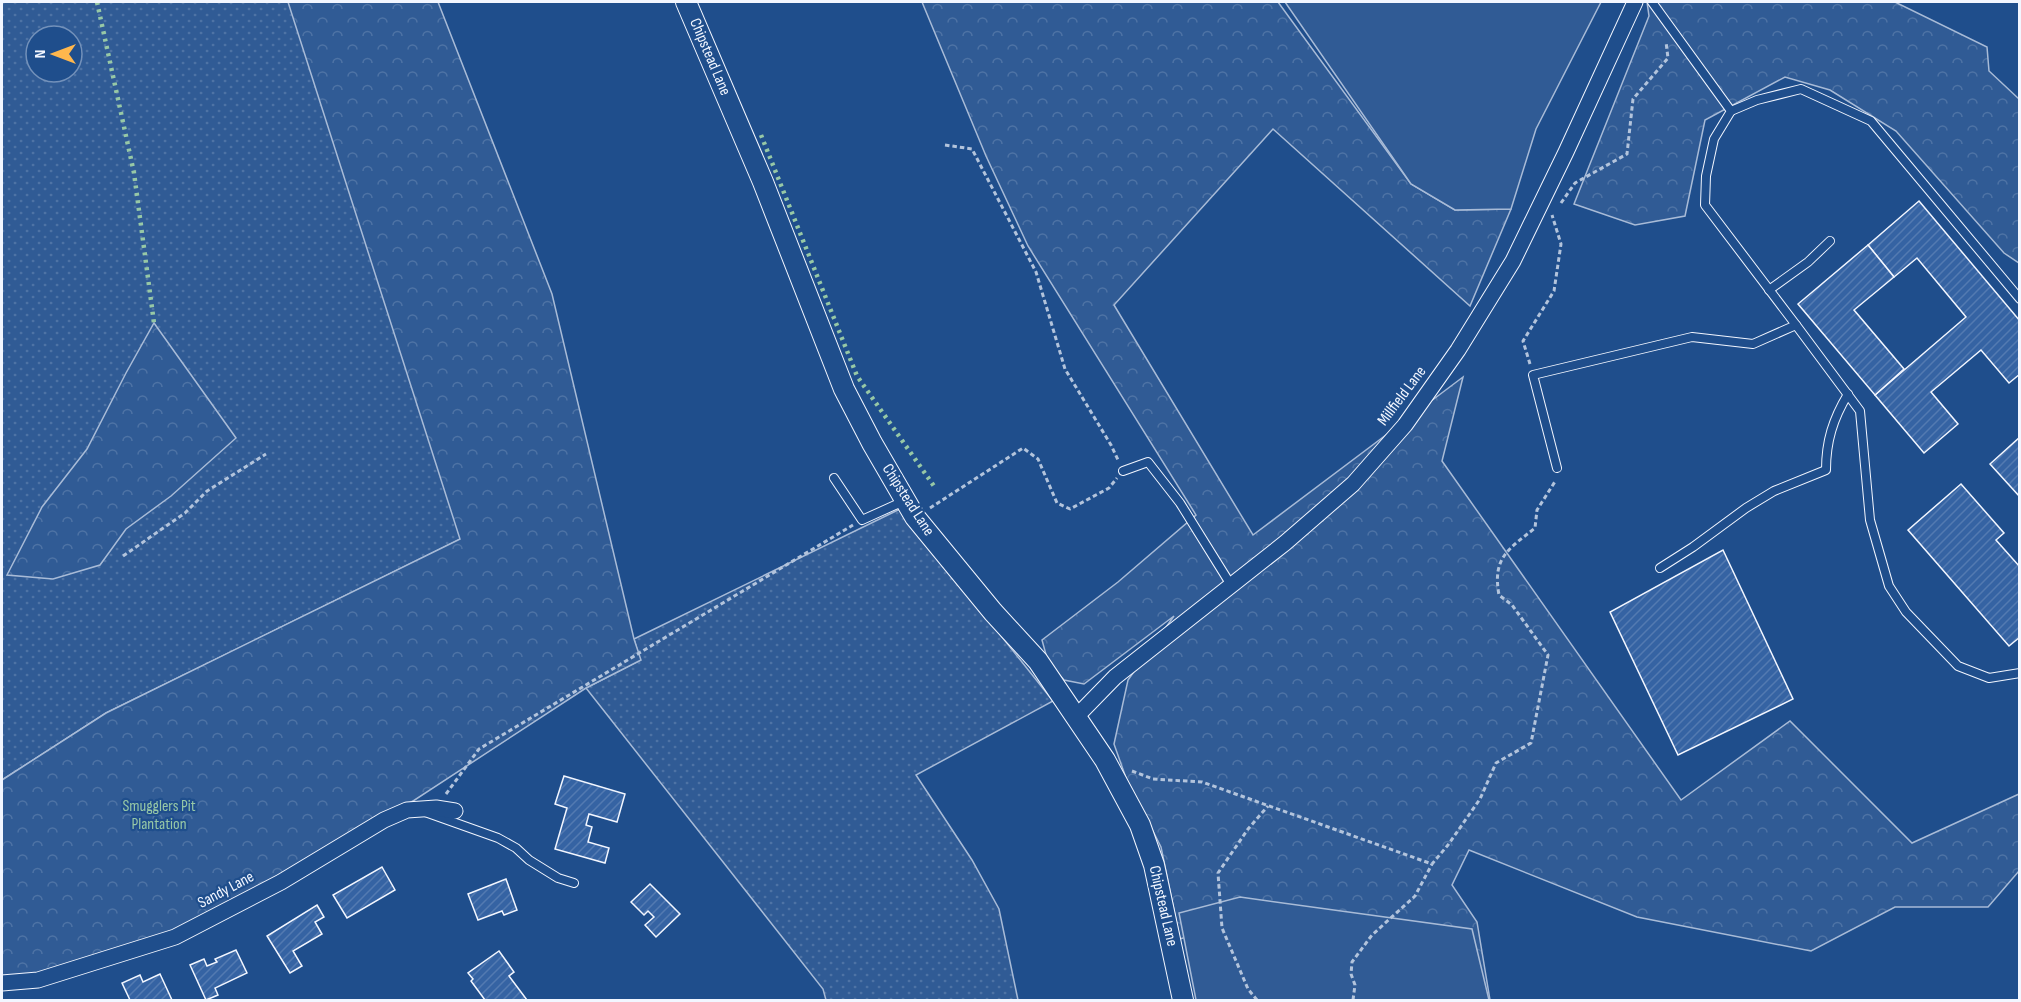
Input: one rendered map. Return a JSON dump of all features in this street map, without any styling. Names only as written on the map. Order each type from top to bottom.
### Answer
[{"type":"street","name":"Chipstead Lane","points":[[686,2],[763,182],[844,389],[872,443],[915,517],[993,612],[1038,661],[1105,760],[1140,825],[1154,865],[1183,1000]]},
{"type":"street","name":"Millfield Lane","points":[[1076,717],[1115,677],[1285,543],[1353,484],[1405,425],[1458,350],[1513,261],[1635,2]]},
{"type":"street","name":"Sandy Lane","points":[[2,983],[38,980],[176,937],[280,882],[384,820],[407,810],[436,808],[455,811]]},
{"type":"lane","points":[[1653,2],[1731,111]]},
{"type":"lane","points":[[2019,299],[1871,121],[1801,88],[1757,100],[1731,111],[1714,139],[1706,176],[1705,205],[1860,411],[1870,520],[1889,586],[1906,612],[1958,666],[1989,678],[2019,673]]},
{"type":"lane","points":[[1769,290],[1808,262],[1830,241]]},
{"type":"lane","points":[[1557,468],[1533,375],[1692,337],[1753,344],[1796,325]]},
{"type":"lane","points":[[1660,568],[1774,491],[1826,470],[1826,447],[1831,428],[1848,394]]},
{"type":"lane","points":[[1123,471],[1148,462],[1180,503],[1231,585]]},
{"type":"lane","points":[[834,478],[862,520],[905,500]]},
{"type":"lane","points":[[418,810],[498,838],[558,878],[573,883]]},
{"type":"path","points":[[1533,375],[1523,341],[1554,291],[1561,244],[1552,215],[1575,183],[1627,154],[1633,99],[1668,58],[1661,13]]},
{"type":"path","points":[[915,517],[1023,448],[1038,459],[1057,503],[1070,509],[1109,488],[1123,471],[1111,445],[1065,369],[1036,272],[972,149],[945,145]]},
{"type":"path","points":[[123,556],[185,513],[207,491],[266,454]]},
{"type":"path","points":[[1353,1000],[1355,985],[1351,974],[1352,962],[1372,935],[1415,896],[1432,864],[1480,799],[1496,763],[1531,744],[1548,655],[1512,605],[1499,595],[1496,580],[1503,554],[1535,528],[1537,510],[1556,479],[1557,468]]},
{"type":"path","points":[[436,808],[479,749],[862,520]]},
{"type":"path","points":[[1105,760],[1153,779],[1202,782],[1432,864]]},
{"type":"path","points":[[1257,1000],[1248,989],[1222,928],[1218,873],[1248,829],[1268,806]]},
{"type":"green space","points":[[2,2],[300,2],[461,539],[106,713],[2,780]]},
{"type":"green space","name":"Smugglers Pit Plantation","points":[[288,2],[438,2],[552,294],[634,639],[641,660],[586,688],[384,820],[175,937],[2,983],[2,780],[106,713],[460,539]]},
{"type":"green space","points":[[922,2],[1278,2],[1411,184],[1455,210],[1511,209],[1470,306],[1273,129],[1114,305],[1253,535],[1463,377],[1442,461],[1681,800],[1790,721],[1912,843],[2019,794],[2019,871],[1988,907],[1895,907],[1811,951],[1637,917],[1469,850],[1452,885],[1477,922],[1490,1000],[1439,1000],[1232,922],[1180,939],[1161,847],[1126,778],[1114,744],[1128,680],[1174,616],[1084,684],[1064,680],[1048,662],[1042,640],[1118,582],[1196,515],[1028,246],[986,156]]},
{"type":"green space","points":[[1647,2],[1895,2],[1987,47],[1989,71],[2019,99],[2019,263],[2004,253],[1896,131],[1830,90],[1785,77],[1705,120],[1685,216],[1635,225],[1574,204],[1649,16]]},
{"type":"green space","points":[[154,323],[236,438],[171,496],[126,529],[100,565],[53,579],[7,575],[42,507],[87,449]]},
{"type":"green space","points":[[900,509],[1053,701],[916,775],[972,860],[999,909],[1018,1000],[826,1000],[823,989],[586,688],[640,660],[634,639]]},
{"type":"shaded area","points":[[1285,2],[1601,2],[1536,129],[1511,209],[1455,210],[1411,184]]},
{"type":"shaded area","points":[[1240,897],[1472,929],[1489,1000],[1196,1000],[1179,913]]},
{"type":"building","points":[[1919,201],[2020,321],[2020,374],[2009,383],[1981,350],[1931,392],[1958,424],[1924,453],[1875,395],[1966,317],[1917,258],[1894,277],[1868,245]]},
{"type":"building","points":[[1868,245],[1894,277],[1854,310],[1904,369],[1875,395],[1798,304]]},
{"type":"building","points":[[2020,437],[2020,497],[1990,464]]},
{"type":"building","points":[[1961,484],[2004,533],[1996,540],[2020,567],[2020,637],[2009,646],[1908,530]]},
{"type":"building","points":[[1723,550],[1793,699],[1678,755],[1610,612]]},
{"type":"building","points":[[564,776],[625,794],[617,822],[589,814],[586,825],[592,827],[588,842],[609,848],[605,863],[555,849],[567,808],[555,804]]},
{"type":"building","points":[[382,867],[395,890],[347,918],[333,895]]},
{"type":"building","points":[[506,879],[517,910],[504,915],[502,911],[478,920],[468,894]]},
{"type":"building","points":[[650,884],[680,914],[656,937],[645,925],[654,917],[648,911],[644,915],[631,902]]},
{"type":"building","points":[[317,905],[324,917],[315,922],[322,934],[293,951],[302,966],[290,973],[267,936]]},
{"type":"building","points":[[236,950],[247,973],[215,988],[218,995],[206,1000],[190,965],[204,959],[207,966],[217,962],[215,959]]},
{"type":"building","points":[[499,951],[514,972],[509,976],[527,1000],[485,1000],[471,981],[473,979],[468,973]]},
{"type":"building","points":[[160,974],[172,1000],[130,1000],[122,983],[140,975],[143,982]]},
{"type":"hedge","points":[[97,2],[134,173],[154,323]]},
{"type":"hedge","points":[[761,135],[857,376],[936,489]]}]
